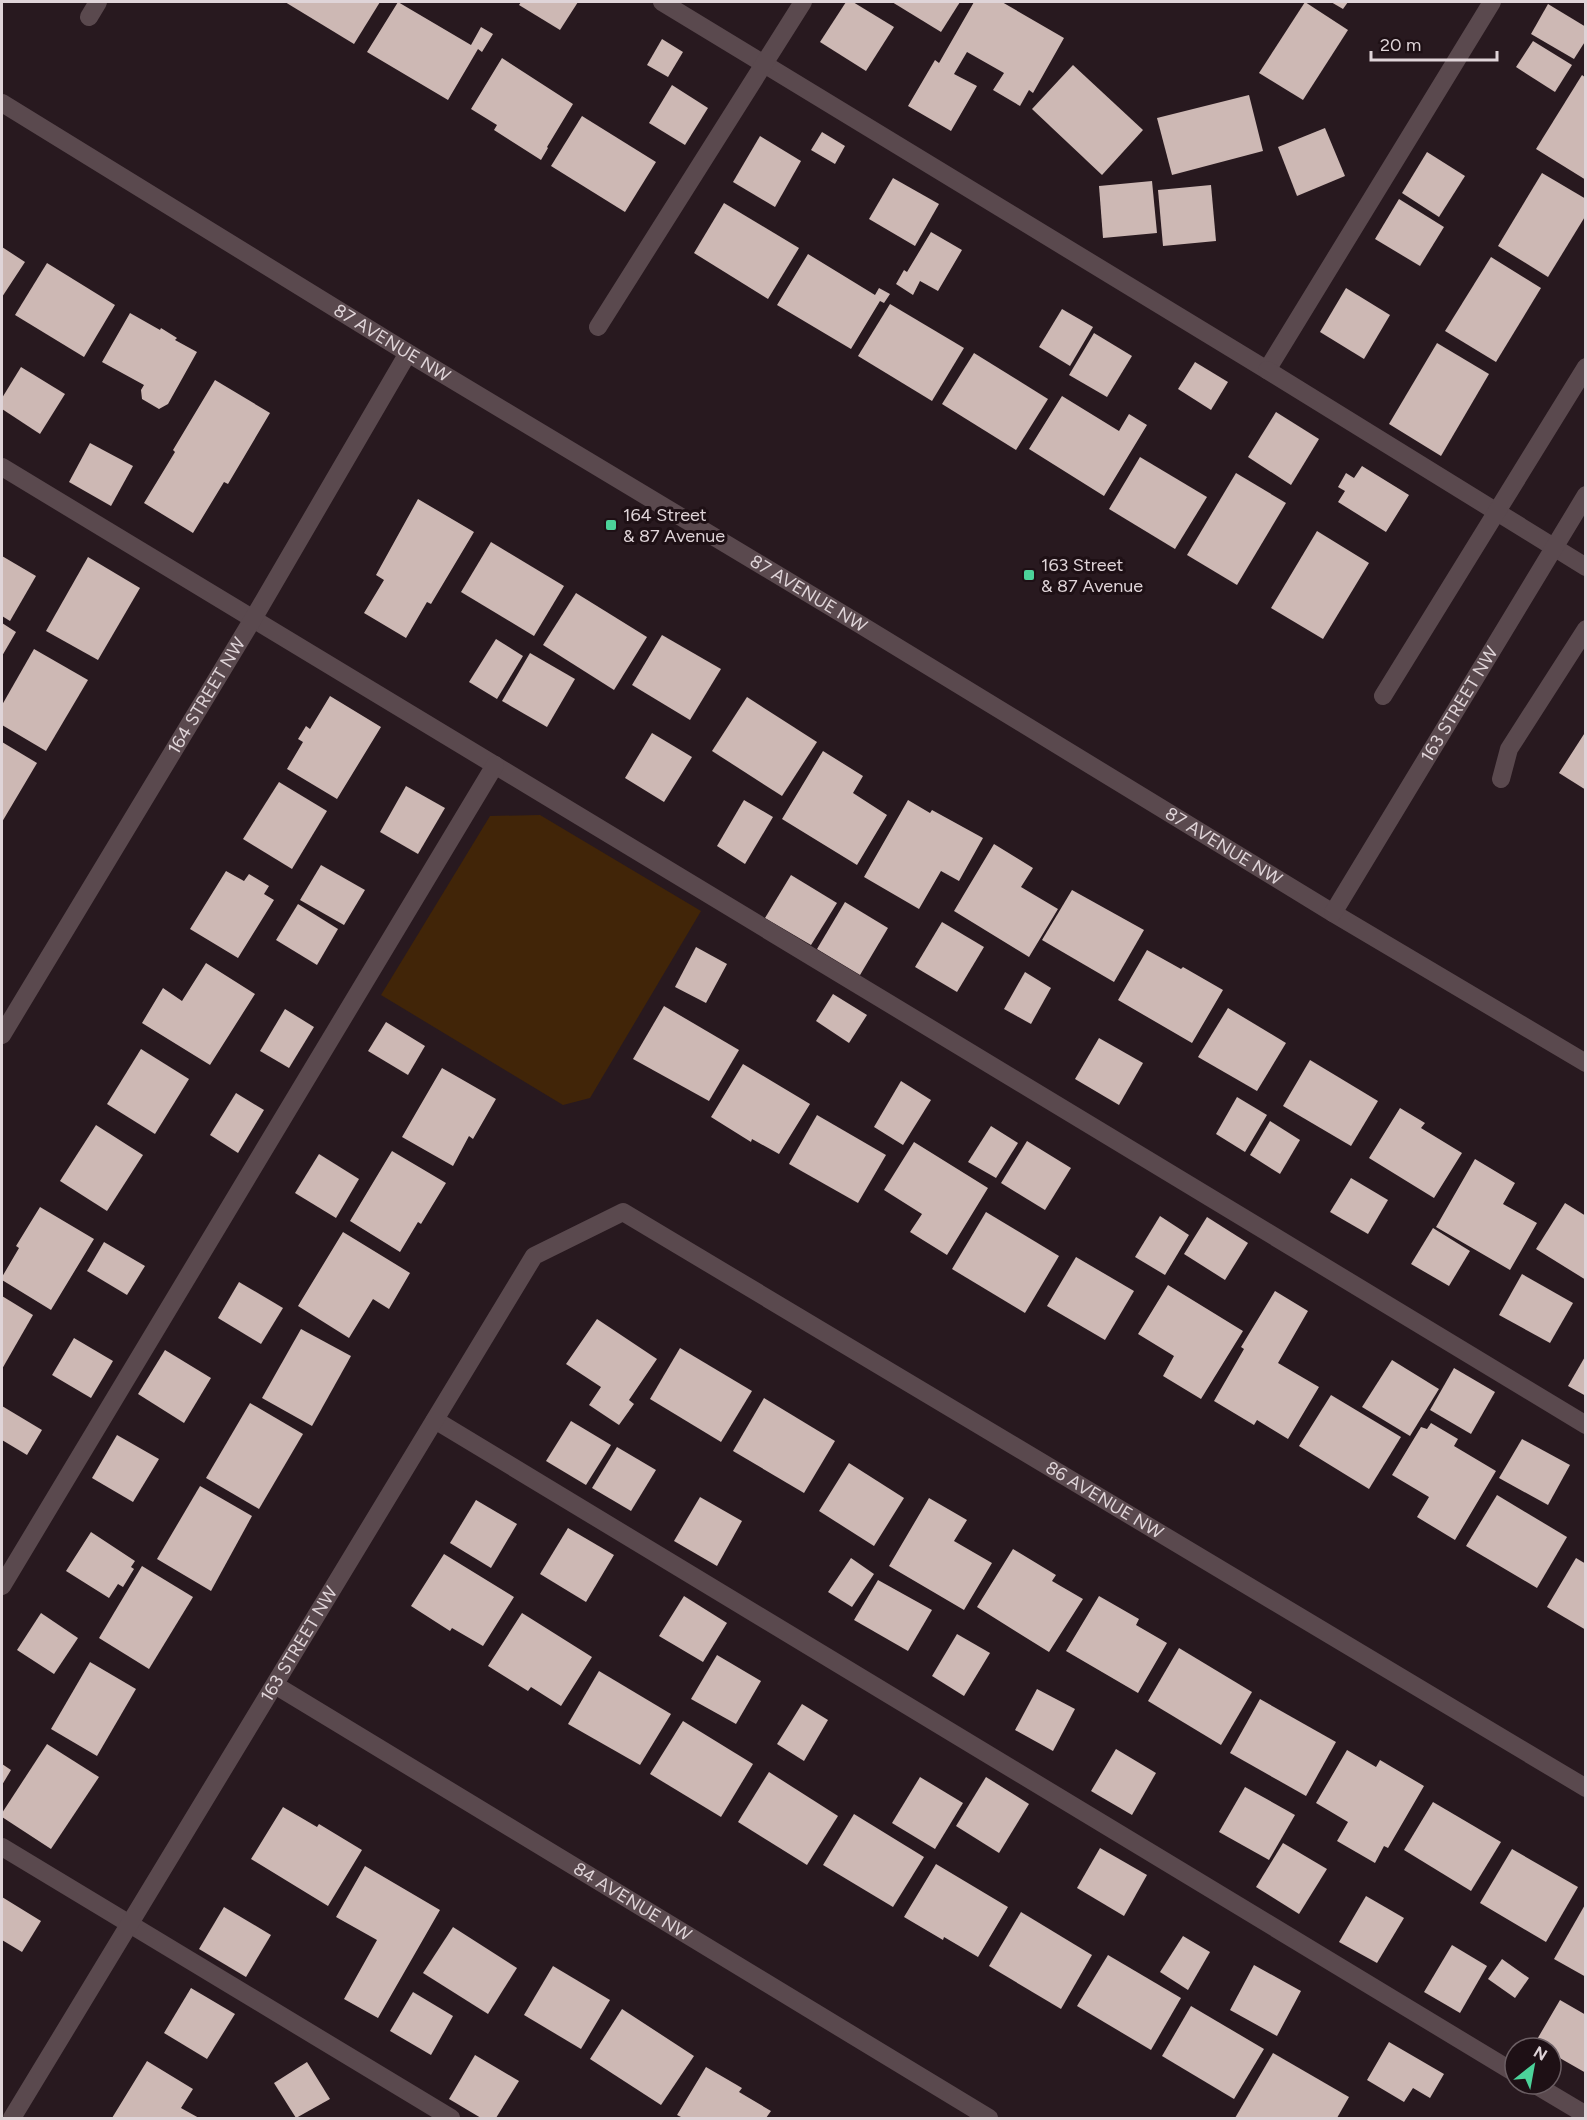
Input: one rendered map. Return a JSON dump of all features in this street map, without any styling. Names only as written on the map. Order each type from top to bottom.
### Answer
[{"type":"street","points":[[89,17],[98,2]]},
{"type":"street","points":[[662,2],[1586,567]]},
{"type":"street","points":[[598,327],[803,2]]},
{"type":"street","points":[[1267,370],[1492,2]]},
{"type":"street","name":"87 AVENUE NW","points":[[2,104],[408,353],[833,608],[1333,913],[1586,1063]]},
{"type":"street","name":"164 STREET NW","points":[[2,1035],[253,619],[408,353]]},
{"type":"street","points":[[1383,696],[1586,367]]},
{"type":"street","points":[[2,467],[1586,1425]]},
{"type":"street","name":"163 STREET NW","points":[[1333,913],[1586,495]]},
{"type":"street","points":[[1501,779],[1509,749],[1586,629]]},
{"type":"street","points":[[2,1586],[495,765]]},
{"type":"street","name":"163 STREET NW","points":[[12,2118],[534,1256],[623,1212]]},
{"type":"street","name":"86 AVENUE NW","points":[[623,1212],[1586,1788]]},
{"type":"street","points":[[435,1420],[1503,2066]]},
{"type":"street","name":"84 AVENUE NW","points":[[275,1685],[989,2118]]},
{"type":"street","points":[[2,1847],[451,2118]]},
{"type":"street","points":[[1554,2096],[1586,2115]]},
{"type":"shaded area","points":[[540,815],[701,911],[590,1098],[563,1105],[381,995],[490,816]]},
{"type":"building","points":[[285,2],[380,2],[354,44]]},
{"type":"building","points":[[398,2],[471,45],[481,27],[493,34],[482,52],[478,49],[448,100],[367,52]]},
{"type":"building","points":[[521,2],[578,2],[560,30],[519,5]]},
{"type":"building","points":[[846,2],[853,2],[894,27],[866,71],[820,42]]},
{"type":"building","points":[[892,2],[960,2],[941,32]]},
{"type":"building","points":[[974,2],[1002,2],[1064,38],[1033,93],[1029,90],[1020,106],[993,90],[1004,73],[967,52],[954,74],[977,86],[951,131],[908,106],[935,60],[939,63]]},
{"type":"building","points":[[1305,2],[1348,30],[1303,100],[1259,73]]},
{"type":"building","points":[[1331,2],[1348,2],[1343,9]]},
{"type":"building","points":[[1548,4],[1586,27],[1586,40],[1574,59],[1531,34]]},
{"type":"building","points":[[662,39],[683,52],[668,77],[647,65]]},
{"type":"building","points":[[1533,41],[1572,65],[1555,92],[1516,67]]},
{"type":"building","points":[[502,58],[573,104],[541,160],[494,130],[497,125],[471,109]]},
{"type":"building","points":[[1073,65],[1143,130],[1102,175],[1032,109]]},
{"type":"building","points":[[1582,75],[1586,78],[1586,180],[1536,149]]},
{"type":"building","points":[[672,85],[708,108],[685,145],[649,123]]},
{"type":"building","points":[[1249,95],[1263,151],[1172,175],[1157,118]]},
{"type":"building","points":[[582,116],[656,162],[625,212],[551,166]]},
{"type":"building","points":[[1325,128],[1345,176],[1297,196],[1278,147]]},
{"type":"building","points":[[822,132],[845,146],[835,164],[811,150]]},
{"type":"building","points":[[760,136],[801,161],[775,207],[733,182]]},
{"type":"building","points":[[1427,152],[1465,176],[1439,217],[1402,193]]},
{"type":"building","points":[[1542,173],[1586,199],[1586,215],[1548,277],[1498,246]]},
{"type":"building","points":[[893,178],[939,204],[915,246],[869,219]]},
{"type":"building","points":[[1152,181],[1157,233],[1103,238],[1099,186]]},
{"type":"building","points":[[1211,185],[1216,241],[1163,246],[1158,190]]},
{"type":"building","points":[[1399,199],[1444,227],[1420,266],[1375,239]]},
{"type":"building","points":[[724,203],[799,248],[768,299],[694,253]]},
{"type":"building","points":[[931,232],[962,250],[938,291],[920,281],[913,295],[896,284],[904,270],[907,272]]},
{"type":"building","points":[[2,247],[25,262],[2,297]]},
{"type":"building","points":[[808,254],[875,295],[879,288],[890,294],[884,303],[880,301],[851,349],[777,305]]},
{"type":"building","points":[[1491,257],[1541,288],[1496,362],[1445,331]]},
{"type":"building","points":[[47,263],[115,305],[84,357],[15,315]]},
{"type":"building","points":[[1346,288],[1390,315],[1364,359],[1320,332]]},
{"type":"building","points":[[890,304],[964,348],[932,401],[858,356]]},
{"type":"building","points":[[1062,309],[1093,327],[1070,366],[1039,347]]},
{"type":"building","points":[[130,313],[160,330],[161,328],[177,338],[175,340],[197,352],[168,404],[159,409],[142,399],[141,390],[144,385],[102,362]]},
{"type":"building","points":[[1094,333],[1132,356],[1107,397],[1069,375]]},
{"type":"building","points":[[1437,343],[1489,374],[1441,456],[1389,424]]},
{"type":"building","points":[[974,353],[1048,399],[1016,450],[942,404]]},
{"type":"building","points":[[1195,362],[1228,382],[1211,410],[1178,389]]},
{"type":"building","points":[[21,367],[65,394],[40,434],[2,409],[2,398]]},
{"type":"building","points":[[215,380],[270,413],[228,484],[224,482],[193,533],[144,503]]},
{"type":"building","points":[[1062,396],[1119,431],[1129,414],[1147,425],[1104,496],[1029,449]]},
{"type":"building","points":[[1276,412],[1319,439],[1291,485],[1248,457]]},
{"type":"building","points":[[90,443],[133,466],[111,506],[69,482]]},
{"type":"building","points":[[1140,457],[1207,497],[1175,549],[1109,509]]},
{"type":"building","points":[[1362,466],[1409,495],[1386,532],[1338,502],[1345,491],[1338,487],[1346,473],[1354,478]]},
{"type":"building","points":[[1236,473],[1286,503],[1237,585],[1187,555]]},
{"type":"building","points":[[418,499],[474,532],[431,604],[427,602],[406,638],[364,613],[384,580],[376,575]]},
{"type":"building","points":[[1317,531],[1369,563],[1323,639],[1271,608]]},
{"type":"building","points":[[491,542],[564,586],[534,636],[461,592]]},
{"type":"building","points":[[2,556],[36,576],[10,621],[2,616]]},
{"type":"building","points":[[88,557],[140,588],[98,660],[46,631]]},
{"type":"building","points":[[576,593],[647,637],[614,690],[543,645]]},
{"type":"building","points":[[2,623],[16,632],[2,656]]},
{"type":"building","points":[[662,635],[721,669],[690,720],[632,685]]},
{"type":"building","points":[[496,639],[523,656],[497,699],[469,682]]},
{"type":"building","points":[[34,649],[88,680],[46,751],[2,725],[2,705]]},
{"type":"building","points":[[530,653],[575,679],[547,727],[502,701]]},
{"type":"building","points":[[330,696],[381,727],[337,799],[287,769],[303,742],[298,739],[306,726],[310,729]]},
{"type":"building","points":[[747,697],[817,742],[782,796],[712,751]]},
{"type":"building","points":[[1586,731],[1586,790],[1559,773]]},
{"type":"building","points":[[652,733],[692,757],[664,802],[625,778]]},
{"type":"building","points":[[2,742],[37,763],[2,822]]},
{"type":"building","points":[[823,751],[863,776],[853,793],[887,815],[857,865],[782,819]]},
{"type":"building","points":[[279,782],[327,811],[292,869],[243,839]]},
{"type":"building","points":[[406,786],[445,808],[418,854],[380,832]]},
{"type":"building","points":[[744,800],[773,817],[745,864],[717,846]]},
{"type":"building","points":[[908,800],[930,813],[932,810],[983,838],[959,881],[941,871],[919,909],[864,877]]},
{"type":"building","points":[[994,844],[1033,868],[1021,887],[1058,909],[1029,957],[954,911]]},
{"type":"building","points":[[321,865],[365,890],[344,925],[300,900]]},
{"type":"building","points":[[226,871],[244,881],[249,874],[269,886],[264,894],[274,900],[238,958],[190,929]]},
{"type":"building","points":[[791,875],[837,903],[811,945],[765,918]]},
{"type":"building","points":[[1072,890],[1144,930],[1114,982],[1042,940]]},
{"type":"building","points":[[845,902],[888,928],[860,975],[817,949]]},
{"type":"building","points":[[298,904],[338,929],[317,965],[276,940]]},
{"type":"building","points":[[942,922],[984,947],[957,992],[915,967]]},
{"type":"building","points":[[696,947],[727,964],[706,1003],[675,987]]},
{"type":"building","points":[[1147,950],[1223,990],[1192,1043],[1118,1000]]},
{"type":"building","points":[[206,963],[255,994],[210,1065],[142,1023],[163,988],[182,1001]]},
{"type":"building","points":[[1025,972],[1051,988],[1031,1024],[1004,1009]]},
{"type":"building","points":[[833,994],[867,1015],[849,1043],[816,1021]]},
{"type":"building","points":[[664,1006],[739,1050],[709,1101],[633,1059]]},
{"type":"building","points":[[1228,1008],[1286,1043],[1257,1091],[1198,1057]]},
{"type":"building","points":[[285,1009],[314,1027],[289,1068],[260,1051]]},
{"type":"building","points":[[386,1022],[425,1046],[408,1075],[368,1051]]},
{"type":"building","points":[[1099,1038],[1143,1063],[1119,1105],[1075,1079]]},
{"type":"building","points":[[141,1049],[189,1079],[155,1134],[107,1104]]},
{"type":"building","points":[[1310,1060],[1378,1101],[1351,1146],[1283,1106]]},
{"type":"building","points":[[743,1064],[810,1104],[779,1154],[752,1139],[751,1142],[711,1117]]},
{"type":"building","points":[[442,1068],[496,1099],[473,1139],[469,1136],[453,1166],[402,1137]]},
{"type":"building","points":[[901,1081],[931,1100],[903,1145],[874,1127]]},
{"type":"building","points":[[236,1093],[264,1110],[238,1153],[210,1135]]},
{"type":"building","points":[[1237,1097],[1267,1115],[1245,1152],[1216,1134]]},
{"type":"building","points":[[1400,1108],[1425,1123],[1421,1128],[1462,1153],[1434,1198],[1369,1158]]},
{"type":"building","points":[[817,1115],[886,1155],[858,1203],[789,1164]]},
{"type":"building","points":[[1270,1121],[1300,1140],[1280,1174],[1250,1155]]},
{"type":"building","points":[[96,1125],[143,1155],[107,1211],[60,1181]]},
{"type":"building","points":[[991,1126],[1018,1143],[996,1178],[968,1162]]},
{"type":"building","points":[[1027,1141],[1071,1168],[1045,1210],[1001,1183]]},
{"type":"building","points":[[914,1142],[988,1188],[947,1255],[910,1232],[922,1214],[884,1190]]},
{"type":"building","points":[[392,1151],[446,1183],[421,1224],[418,1222],[400,1252],[350,1221]]},
{"type":"building","points":[[319,1154],[359,1179],[336,1218],[295,1193]]},
{"type":"building","points":[[1475,1159],[1515,1183],[1503,1204],[1537,1223],[1510,1270],[1436,1227]]},
{"type":"building","points":[[1351,1178],[1388,1200],[1368,1234],[1330,1212]]},
{"type":"building","points":[[1565,1203],[1586,1216],[1586,1280],[1536,1249]]},
{"type":"building","points":[[40,1207],[94,1239],[51,1310],[2,1280],[19,1248],[16,1246]]},
{"type":"building","points":[[986,1212],[1059,1256],[1025,1313],[952,1269]]},
{"type":"building","points":[[1160,1216],[1189,1235],[1165,1275],[1135,1257]]},
{"type":"building","points":[[1207,1217],[1248,1243],[1225,1280],[1184,1254]]},
{"type":"building","points":[[1433,1228],[1470,1251],[1449,1286],[1411,1264]]},
{"type":"building","points":[[343,1232],[410,1273],[389,1309],[373,1299],[349,1338],[298,1306]]},
{"type":"building","points":[[104,1242],[145,1266],[127,1295],[87,1271]]},
{"type":"building","points":[[1076,1257],[1134,1291],[1105,1340],[1047,1306]]},
{"type":"building","points":[[1522,1274],[1573,1303],[1550,1343],[1499,1315]]},
{"type":"building","points":[[239,1282],[283,1308],[261,1344],[218,1318]]},
{"type":"building","points":[[1168,1285],[1243,1331],[1201,1399],[1163,1376],[1174,1356],[1138,1334]]},
{"type":"building","points":[[1275,1291],[1308,1311],[1278,1363],[1319,1387],[1288,1439],[1257,1420],[1254,1425],[1214,1401],[1244,1349],[1241,1347]]},
{"type":"building","points":[[2,1296],[33,1315],[2,1369]]},
{"type":"building","points":[[597,1319],[657,1359],[629,1400],[634,1404],[619,1425],[589,1405],[601,1387],[566,1364]]},
{"type":"building","points":[[301,1329],[351,1356],[312,1426],[262,1398]]},
{"type":"building","points":[[74,1338],[113,1361],[91,1398],[52,1375]]},
{"type":"building","points":[[680,1348],[752,1391],[721,1442],[650,1399]]},
{"type":"building","points":[[165,1350],[211,1378],[184,1423],[138,1394]]},
{"type":"building","points":[[1586,1355],[1586,1396],[1568,1386]]},
{"type":"building","points":[[1392,1360],[1439,1389],[1410,1436],[1362,1407]]},
{"type":"building","points":[[1454,1368],[1495,1392],[1471,1434],[1430,1410]]},
{"type":"building","points":[[1331,1395],[1401,1437],[1369,1489],[1299,1446]]},
{"type":"building","points":[[764,1398],[835,1441],[804,1493],[733,1451]]},
{"type":"building","points":[[250,1403],[303,1434],[259,1509],[206,1478]]},
{"type":"building","points":[[2,1406],[42,1430],[27,1455],[2,1440]]},
{"type":"building","points":[[571,1421],[611,1445],[586,1485],[546,1461]]},
{"type":"building","points":[[1431,1423],[1458,1439],[1454,1446],[1496,1471],[1455,1540],[1417,1517],[1429,1497],[1392,1475],[1421,1427],[1427,1429]]},
{"type":"building","points":[[117,1435],[159,1459],[133,1502],[92,1478]]},
{"type":"building","points":[[1522,1439],[1570,1465],[1548,1505],[1499,1478]]},
{"type":"building","points":[[617,1447],[656,1470],[631,1511],[592,1488]]},
{"type":"building","points":[[849,1463],[904,1498],[874,1546],[819,1511]]},
{"type":"building","points":[[200,1486],[252,1516],[211,1591],[157,1559]]},
{"type":"building","points":[[1497,1495],[1567,1537],[1537,1588],[1466,1546]]},
{"type":"building","points":[[700,1497],[742,1521],[717,1566],[674,1541]]},
{"type":"building","points":[[929,1498],[967,1520],[954,1541],[992,1563],[964,1610],[889,1566]]},
{"type":"building","points":[[476,1500],[517,1524],[491,1568],[450,1543]]},
{"type":"building","points":[[568,1528],[614,1555],[586,1602],[540,1574]]},
{"type":"building","points":[[91,1532],[135,1561],[131,1567],[134,1569],[123,1587],[118,1584],[109,1598],[66,1571]]},
{"type":"building","points":[[1013,1549],[1056,1575],[1052,1581],[1083,1599],[1049,1652],[977,1607]]},
{"type":"building","points":[[444,1554],[514,1597],[483,1646],[452,1628],[450,1631],[411,1606]]},
{"type":"building","points":[[851,1558],[874,1574],[852,1607],[828,1592]]},
{"type":"building","points":[[1576,1558],[1586,1564],[1586,1630],[1547,1607]]},
{"type":"building","points":[[142,1566],[193,1597],[149,1669],[99,1638]]},
{"type":"building","points":[[878,1580],[932,1610],[908,1651],[854,1620]]},
{"type":"building","points":[[684,1596],[727,1623],[703,1662],[659,1636]]},
{"type":"building","points":[[1099,1596],[1139,1619],[1136,1625],[1167,1643],[1138,1693],[1066,1651]]},
{"type":"building","points":[[41,1613],[78,1638],[54,1674],[17,1650]]},
{"type":"building","points":[[522,1613],[592,1657],[561,1706],[531,1687],[528,1691],[488,1666]]},
{"type":"building","points":[[957,1634],[990,1653],[964,1696],[932,1676]]},
{"type":"building","points":[[1179,1648],[1252,1692],[1221,1745],[1148,1701]]},
{"type":"building","points":[[717,1655],[761,1681],[736,1724],[691,1699]]},
{"type":"building","points":[[90,1662],[136,1689],[97,1756],[51,1729]]},
{"type":"building","points":[[599,1671],[671,1714],[640,1765],[568,1724]]},
{"type":"building","points":[[1037,1689],[1075,1709],[1053,1751],[1015,1730]]},
{"type":"building","points":[[1260,1699],[1336,1742],[1306,1796],[1230,1753]]},
{"type":"building","points":[[802,1704],[828,1720],[804,1761],[777,1744]]},
{"type":"building","points":[[683,1721],[753,1764],[721,1817],[650,1774]]},
{"type":"building","points":[[47,1744],[99,1777],[51,1849],[2,1817],[2,1813]]},
{"type":"building","points":[[1116,1749],[1156,1773],[1132,1815],[1091,1791]]},
{"type":"building","points":[[1347,1750],[1376,1767],[1380,1760],[1424,1786],[1388,1848],[1384,1846],[1375,1863],[1337,1841],[1348,1822],[1316,1803]]},
{"type":"building","points":[[2,1764],[11,1770],[2,1785]]},
{"type":"building","points":[[769,1772],[838,1816],[807,1865],[738,1822]]},
{"type":"building","points":[[920,1777],[963,1803],[935,1849],[892,1823]]},
{"type":"building","points":[[986,1777],[1029,1804],[999,1853],[956,1826]]},
{"type":"building","points":[[1245,1787],[1295,1815],[1269,1860],[1219,1832]]},
{"type":"building","points":[[1433,1802],[1501,1842],[1471,1891],[1404,1850]]},
{"type":"building","points":[[283,1807],[317,1827],[319,1824],[362,1850],[328,1906],[251,1859]]},
{"type":"building","points":[[854,1814],[924,1857],[893,1907],[823,1865]]},
{"type":"building","points":[[1283,1843],[1327,1869],[1299,1914],[1256,1887]]},
{"type":"building","points":[[1100,1848],[1147,1875],[1124,1916],[1077,1888]]},
{"type":"building","points":[[1512,1849],[1578,1887],[1546,1942],[1480,1903]]},
{"type":"building","points":[[936,1864],[1008,1907],[978,1957],[904,1917]]},
{"type":"building","points":[[365,1866],[440,1910],[378,2018],[344,1999],[377,1940],[336,1917]]},
{"type":"building","points":[[1366,1896],[1404,1918],[1377,1963],[1339,1942]]},
{"type":"building","points":[[2,1897],[41,1921],[22,1952],[2,1940]]},
{"type":"building","points":[[1586,1903],[1586,1977],[1554,1959]]},
{"type":"building","points":[[224,1907],[271,1935],[246,1977],[199,1949]]},
{"type":"building","points":[[1021,1912],[1092,1955],[1061,2009],[989,1966]]},
{"type":"building","points":[[453,1927],[517,1968],[488,2014],[423,1973]]},
{"type":"building","points":[[1183,1936],[1210,1952],[1188,1990],[1160,1972]]},
{"type":"building","points":[[1452,1945],[1487,1966],[1460,2013],[1424,1992]]},
{"type":"building","points":[[1108,1955],[1181,1998],[1151,2050],[1077,2006]]},
{"type":"building","points":[[1502,1959],[1529,1978],[1515,1998],[1488,1979]]},
{"type":"building","points":[[1254,1965],[1301,1991],[1277,2036],[1230,2010]]},
{"type":"building","points":[[553,1966],[610,2000],[581,2049],[524,2015]]},
{"type":"building","points":[[191,1988],[235,2014],[207,2059],[164,2033]]},
{"type":"building","points":[[413,1992],[453,2016],[431,2055],[390,2031]]},
{"type":"building","points":[[1560,2000],[1586,2015],[1586,2073],[1563,2060],[1563,2036],[1539,2036]]},
{"type":"building","points":[[1191,2006],[1264,2049],[1234,2099],[1162,2056]]},
{"type":"building","points":[[622,2009],[694,2056],[661,2105],[590,2059]]},
{"type":"building","points":[[1389,2042],[1444,2074],[1430,2098],[1413,2088],[1404,2102],[1367,2080]]},
{"type":"building","points":[[1273,2053],[1349,2097],[1337,2118],[1235,2118]]},
{"type":"building","points":[[475,2055],[519,2081],[496,2118],[481,2118],[449,2099]]},
{"type":"building","points":[[147,2061],[193,2089],[181,2108],[199,2118],[112,2118]]},
{"type":"building","points":[[307,2062],[330,2099],[296,2118],[274,2083]]},
{"type":"building","points":[[706,2067],[742,2088],[739,2092],[771,2111],[766,2118],[683,2118],[677,2115]]},
{"type":"place","name":"164 Street & 87 Avenue","points":[[611,525]]},
{"type":"place","name":"163 Street & 87 Avenue","points":[[1029,575]]}]
